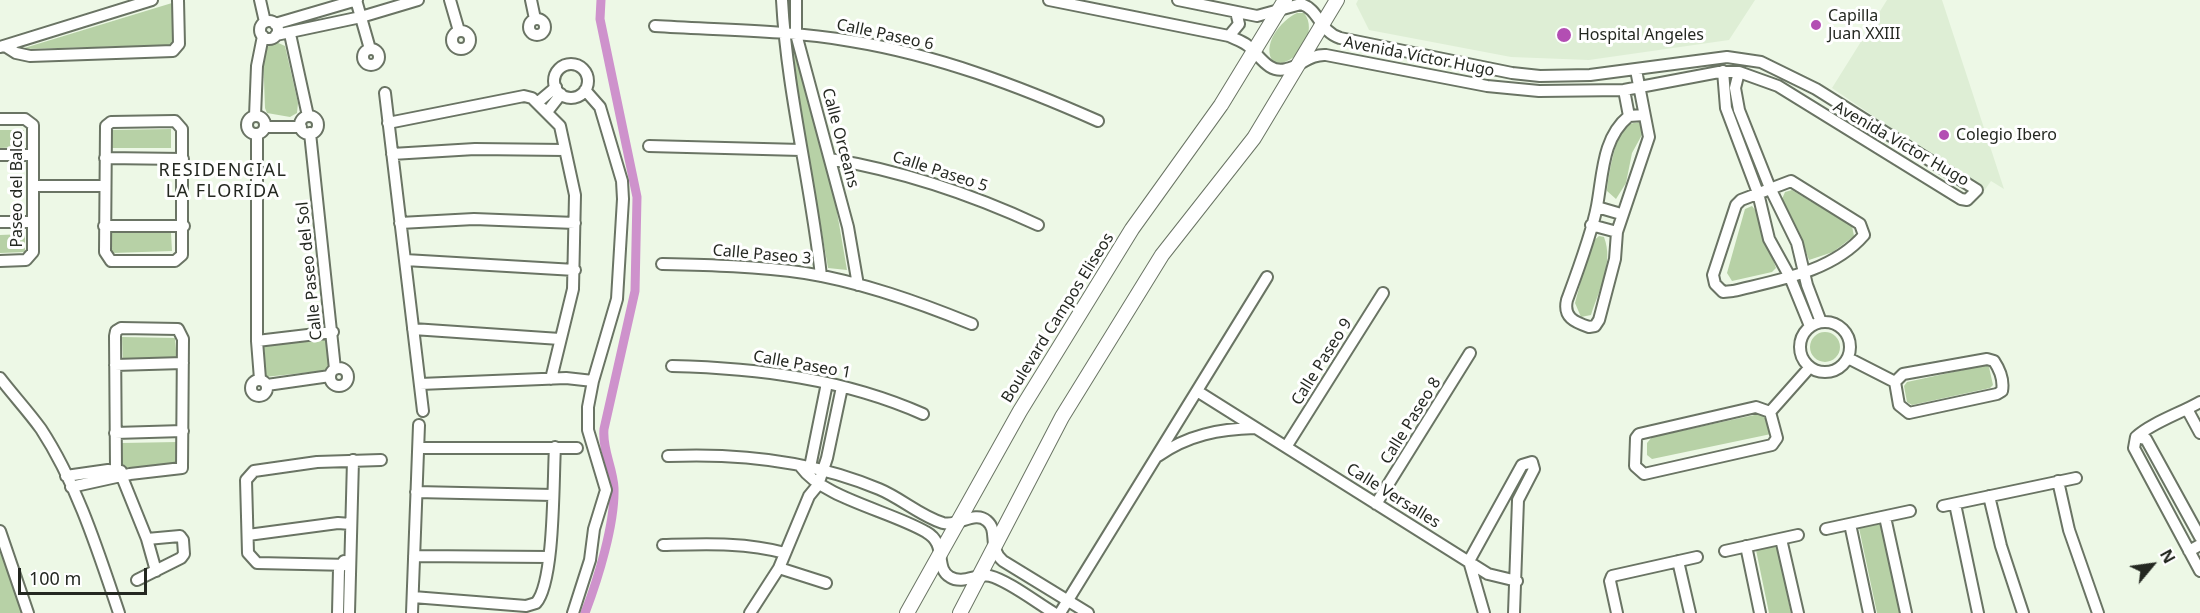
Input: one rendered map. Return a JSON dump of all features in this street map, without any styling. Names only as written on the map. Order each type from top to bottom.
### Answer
[{"type":"main road","points":[[960,613],[977,575],[1062,417],[1162,255],[1254,138],[1337,0]]},
{"type":"main road","points":[[1254,51],[1282,5]]},
{"type":"main road","name":"Boulevard Campos Eliseos","points":[[907,613],[1020,411],[1132,229],[1221,105],[1254,51]]},
{"type":"street","points":[[2,46],[152,0]]},
{"type":"street","points":[[2,46],[16,53],[30,56],[173,51],[179,44],[178,0]]},
{"type":"street","points":[[260,0],[272,27],[268,39],[263,36],[257,66],[255,116],[263,119],[257,341],[333,332]]},
{"type":"street","points":[[272,27],[357,0],[370,49]]},
{"type":"street","points":[[272,27],[290,34],[362,17],[418,0]]},
{"type":"street","points":[[450,0],[459,31]]},
{"type":"street","points":[[531,0],[535,19]]},
{"type":"street","points":[[782,0],[783,33],[815,223],[821,276]]},
{"type":"street","name":"Calle Orceans","points":[[796,0],[796,34],[848,227],[858,285]]},
{"type":"street","points":[[1049,0],[1229,36],[1254,51],[1267,64],[1278,70],[1289,69],[1302,61]]},
{"type":"street","points":[[1178,0],[1236,12],[1264,15],[1282,5],[1307,6],[1313,10],[1321,26]]},
{"type":"street","points":[[1229,36],[1239,24],[1236,12]]},
{"type":"street","name":"Calle Paseo 6","points":[[655,26],[783,33],[851,41],[946,63],[998,80],[1098,121]]},
{"type":"street","name":"Avenida Víctor Hugo","points":[[1302,61],[1320,54],[1332,55],[1510,90],[1624,90],[1723,71],[1739,72],[1778,86],[1961,199],[1967,200],[1977,190],[1786,72],[1761,62],[1727,57],[1636,70],[1565,76],[1512,73],[1340,39],[1327,33],[1321,26]]},
{"type":"street","points":[[290,34],[308,116]]},
{"type":"street","points":[[546,112],[558,90],[555,78],[559,69],[571,64],[581,67],[587,75],[585,90],[600,107],[622,181],[623,199],[617,299],[592,381],[588,430],[606,490],[594,529],[590,560],[573,613]]},
{"type":"street","points":[[1636,70],[1644,115],[1649,127],[1647,144],[1621,214],[1615,259],[1599,320],[1595,326],[1588,327],[1570,318],[1565,306],[1597,207],[1602,170],[1612,136],[1629,116],[1644,115]]},
{"type":"street","points":[[1723,71],[1723,91],[1732,125],[1758,193],[1769,239],[1816,324]]},
{"type":"street","points":[[1739,72],[1736,97],[1770,188],[1797,243],[1816,324]]},
{"type":"street","points":[[1778,86],[1786,72]]},
{"type":"street","points":[[1510,90],[1512,73]]},
{"type":"street","points":[[558,90],[574,97],[585,90]]},
{"type":"street","points":[[537,103],[558,90]]},
{"type":"street","points":[[1624,90],[1629,116]]},
{"type":"street","points":[[385,93],[423,411]]},
{"type":"street","points":[[388,123],[524,96],[537,103],[560,126],[575,195],[575,270],[573,289],[550,379]]},
{"type":"street","points":[[1819,113],[1829,98]]},
{"type":"street","points":[[261,131],[315,131],[318,123],[313,117],[308,116]]},
{"type":"street","points":[[305,130],[301,121],[308,116]]},
{"type":"street","name":"Paseo del Balco","points":[[0,119],[25,119],[31,122],[33,186],[32,255],[26,260],[0,261]]},
{"type":"street","points":[[175,121],[182,129],[184,226],[182,255],[178,259],[132,261],[108,259],[105,252],[104,226],[105,158],[105,129],[111,122],[175,121]]},
{"type":"street","points":[[1732,125],[1744,121]]},
{"type":"street","name":"Calle Paseo del Sol","points":[[257,341],[264,382],[333,372],[333,332],[305,130]]},
{"type":"street","points":[[649,146],[801,150]]},
{"type":"street","points":[[392,154],[475,149],[565,150]]},
{"type":"street","points":[[0,155],[32,155]]},
{"type":"street","points":[[105,158],[183,159]]},
{"type":"street","name":"Calle Paseo 5","points":[[830,159],[934,182],[1038,225]]},
{"type":"street","points":[[1795,182],[1860,224],[1863,235],[1843,254],[1791,277],[1723,292],[1715,284],[1713,275],[1736,204],[1770,188],[1795,182]]},
{"type":"street","points":[[33,186],[104,186]]},
{"type":"street","points":[[1597,207],[1621,214]]},
{"type":"street","points":[[400,223],[474,219],[575,223]]},
{"type":"street","points":[[0,222],[32,222]]},
{"type":"street","points":[[1591,225],[1617,232]]},
{"type":"street","points":[[104,226],[184,226]]},
{"type":"street","points":[[405,260],[575,270]]},
{"type":"street","name":"Calle Paseo 3","points":[[662,264],[763,268],[821,276],[929,306],[972,324]]},
{"type":"street","points":[[1060,613],[1267,277]]},
{"type":"street","name":"Calle Paseo 9","points":[[1286,447],[1383,293]]},
{"type":"street","points":[[1816,324],[1836,325],[1843,329],[1850,343],[1848,358],[1831,372],[1816,371],[1804,362],[1800,347],[1805,332],[1816,324]]},
{"type":"street","points":[[68,482],[123,473],[180,469],[184,466],[183,339],[178,329],[121,328],[116,331],[115,336],[115,433],[123,473],[156,571]]},
{"type":"street","points":[[413,329],[560,339]]},
{"type":"street","name":"Calle Paseo 8","points":[[1376,504],[1470,353]]},
{"type":"street","points":[[1848,358],[1895,382]]},
{"type":"street","points":[[1987,359],[1994,361],[1999,368],[2003,385],[2002,391],[1996,394],[1909,413],[1899,405],[1895,382],[1903,374],[1987,359]]},
{"type":"street","points":[[115,365],[183,363]]},
{"type":"street","name":"Calle Paseo 1","points":[[672,366],[755,371],[827,383],[884,399],[923,414]]},
{"type":"street","points":[[1770,412],[1810,367]]},
{"type":"street","points":[[0,378],[40,429],[68,482],[119,613]]},
{"type":"street","points":[[420,384],[550,379],[592,381]]},
{"type":"street","points":[[809,496],[806,470],[827,383]]},
{"type":"street","points":[[750,613],[779,568],[809,496],[818,485],[842,387]]},
{"type":"street","name":"Calle Versalles","points":[[1197,392],[1469,561],[1498,578],[1517,581]]},
{"type":"street","points":[[2200,402],[2165,421],[2141,438],[2134,448],[2200,571]]},
{"type":"street","points":[[1756,407],[1770,412],[1777,438],[1772,445],[1644,474],[1635,466],[1636,438],[1639,434],[1756,407]]},
{"type":"street","points":[[2187,409],[2200,433]]},
{"type":"street","points":[[412,613],[419,425]]},
{"type":"street","points":[[1155,458],[1180,442],[1200,435],[1222,430],[1255,428]]},
{"type":"street","points":[[115,433],[183,431]]},
{"type":"street","points":[[2141,438],[2200,538],[2188,549]]},
{"type":"street","points":[[412,597],[531,605],[542,594],[549,556],[555,447]]},
{"type":"street","points":[[419,448],[577,448]]},
{"type":"street","points":[[668,456],[709,454],[823,471],[879,489],[944,523],[957,523],[973,518],[985,519],[992,528],[993,546],[999,558],[1088,613]]},
{"type":"street","points":[[347,561],[257,563],[248,553],[246,480],[254,471],[353,459],[381,460]]},
{"type":"street","points":[[338,613],[351,524],[353,459]]},
{"type":"street","points":[[1484,613],[1469,561],[1522,465],[1532,462],[1534,469],[1518,500],[1517,581],[1514,613]]},
{"type":"street","points":[[806,470],[818,485],[898,518],[932,536],[941,554],[942,569],[949,577],[959,580],[977,575],[990,576],[1054,613]]},
{"type":"street","points":[[1978,613],[1949,505],[2076,478]]},
{"type":"street","points":[[2058,482],[2069,530],[2098,613]]},
{"type":"street","points":[[416,492],[553,495]]},
{"type":"street","points":[[1506,495],[1518,500]]},
{"type":"street","points":[[1989,496],[2001,546],[2023,613]]},
{"type":"street","points":[[898,518],[905,502]]},
{"type":"street","points":[[1826,529],[1910,512]]},
{"type":"street","points":[[915,526],[921,513]]},
{"type":"street","points":[[1885,517],[1906,613]]},
{"type":"street","points":[[248,535],[351,524]]},
{"type":"street","points":[[1850,524],[1869,613]]},
{"type":"street","points":[[0,531],[28,613]]},
{"type":"street","points":[[137,580],[183,556],[183,540],[180,536],[147,539]]},
{"type":"street","points":[[1725,551],[1798,536]]},
{"type":"street","points":[[1782,539],[1798,613]]},
{"type":"street","points":[[663,545],[742,545],[785,553]]},
{"type":"street","points":[[2188,549],[2200,545]]},
{"type":"street","points":[[1746,546],[1760,613]]},
{"type":"street","points":[[414,556],[549,556]]},
{"type":"street","points":[[1617,613],[1610,578],[1615,574],[1697,557]]},
{"type":"street","points":[[347,561],[349,613]]},
{"type":"street","points":[[1678,561],[1690,613]]},
{"type":"street","points":[[1002,582],[1011,566]]},
{"type":"street","points":[[779,568],[826,583]]},
{"type":"street","points":[[1026,596],[1034,580]]},
{"type":"shaded area","name":"Hospital Angeles","points":[[1358,0],[1755,0],[1729,40],[1589,60],[1511,57],[1369,30],[1356,4]]},
{"type":"shaded area","name":"Colegio Ibero","points":[[1887,0],[1942,0],[2004,189],[1991,181],[1984,191],[1832,88]]},
{"type":"green space","points":[[172,3],[172,45],[21,49]]},
{"type":"green space","points":[[1297,13],[1304,13],[1308,20],[1307,38],[1298,54],[1283,63],[1274,63],[1269,49],[1274,34],[1285,21]]},
{"type":"green space","points":[[792,39],[833,189],[847,270],[828,268],[789,40]]},
{"type":"green space","points":[[274,41],[285,46],[298,103],[297,113],[290,117],[267,113],[265,108],[263,51]]},
{"type":"green space","points":[[1641,122],[1643,133],[1632,153],[1626,183],[1616,199],[1607,191],[1617,141],[1625,127]]},
{"type":"green space","points":[[171,129],[171,148],[110,148],[110,130]]},
{"type":"green space","points":[[0,130],[24,130],[23,147],[0,148]]},
{"type":"green space","points":[[1792,190],[1852,226],[1854,236],[1833,252],[1809,260],[1798,230],[1782,199],[1785,192]]},
{"type":"green space","points":[[1752,206],[1756,211],[1776,268],[1772,272],[1732,281],[1727,273],[1745,209]]},
{"type":"green space","points":[[111,233],[171,233],[172,251],[112,253]]},
{"type":"green space","points":[[25,234],[25,252],[0,253],[0,235]]},
{"type":"green space","points":[[1599,236],[1604,237],[1607,247],[1604,276],[1591,315],[1581,317],[1575,303],[1591,243]]},
{"type":"green space","points":[[1825,332],[1836,336],[1840,347],[1836,358],[1825,362],[1814,358],[1810,347],[1814,336]]},
{"type":"green space","points":[[326,336],[330,370],[265,377],[264,346]]},
{"type":"green space","points":[[122,337],[175,338],[177,362],[123,361]]},
{"type":"green space","points":[[1986,365],[1989,367],[1993,385],[1990,388],[1912,405],[1907,402],[1904,386],[1907,382]]},
{"type":"green space","points":[[1764,413],[1768,416],[1771,434],[1652,459],[1647,455],[1647,443],[1652,437]]},
{"type":"green space","points":[[177,442],[178,465],[122,468],[122,443]]},
{"type":"green space","points":[[1882,524],[1900,613],[1877,613],[1859,528]]},
{"type":"green space","points":[[0,542],[24,613],[0,613]]},
{"type":"green space","points":[[1777,545],[1791,613],[1769,613],[1756,550]]},
{"type":"waterway","points":[[585,613],[600,568],[612,518],[614,488],[604,429],[635,291],[637,197],[600,19],[601,0]]},
{"type":"place","name":"Capilla Juan XXIII","points":[[1816,25]]},
{"type":"place","name":"Hospital Angeles","points":[[1564,35]]},
{"type":"place","name":"Colegio Ibero","points":[[1944,135]]},
{"type":"district","name":"RESIDENCIAL LA FLORIDA","points":[[223,181]]}]
